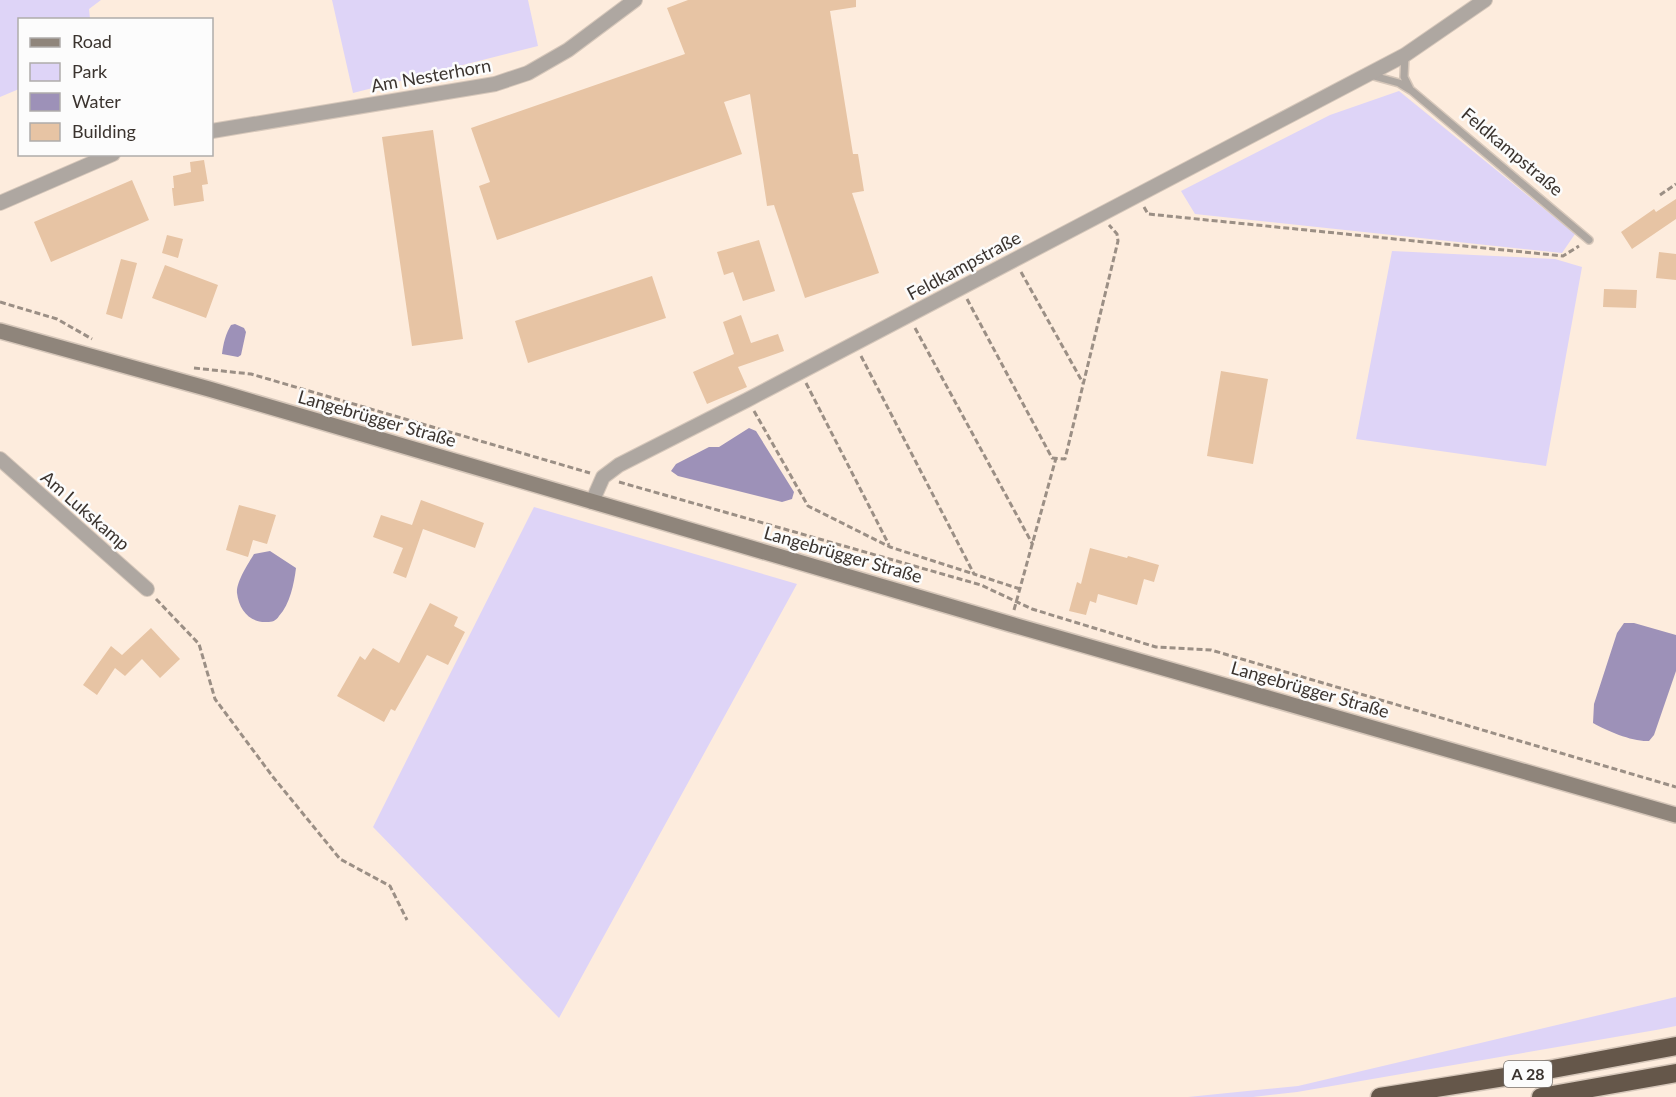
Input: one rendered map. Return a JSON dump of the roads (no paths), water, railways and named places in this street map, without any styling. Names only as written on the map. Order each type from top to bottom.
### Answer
[{"type":"highway","name":"A 28","points":[[1380,1097],[1542,1071],[1676,1046]]},
{"type":"highway","name":"A 28","points":[[1541,1097],[1676,1072]]},
{"type":"street","name":"Am Nesterhorn","points":[[213,131],[495,84],[528,73],[568,50],[635,0]]},
{"type":"street","name":"Feldkampstraße","points":[[592,502],[603,477],[619,465],[1405,55],[1485,0]]},
{"type":"street","points":[[0,203],[107,156]]},
{"type":"street","name":"Langebrügger Straße","points":[[0,331],[1676,815]]},
{"type":"street","name":"Am Lukskamp","points":[[0,459],[147,589]]},
{"type":"lane","points":[[1405,55],[1404,77],[1412,91]]},
{"type":"lane","name":"Feldkampstraße","points":[[1368,74],[1399,83],[1412,91],[1590,240]]},
{"type":"water","points":[[235,324],[244,328],[246,332],[241,355],[238,357],[222,354],[231,325]]},
{"type":"water","points":[[749,428],[756,431],[794,492],[792,499],[782,502],[678,476],[671,471],[676,464],[709,447],[719,447]]},
{"type":"water","points":[[270,551],[296,568],[291,594],[283,611],[274,621],[261,622],[251,618],[243,610],[237,589],[254,554]]},
{"type":"water","points":[[1624,623],[1634,623],[1676,635],[1676,671],[1654,735],[1649,741],[1628,738],[1593,723],[1594,704],[1617,633]]}]
